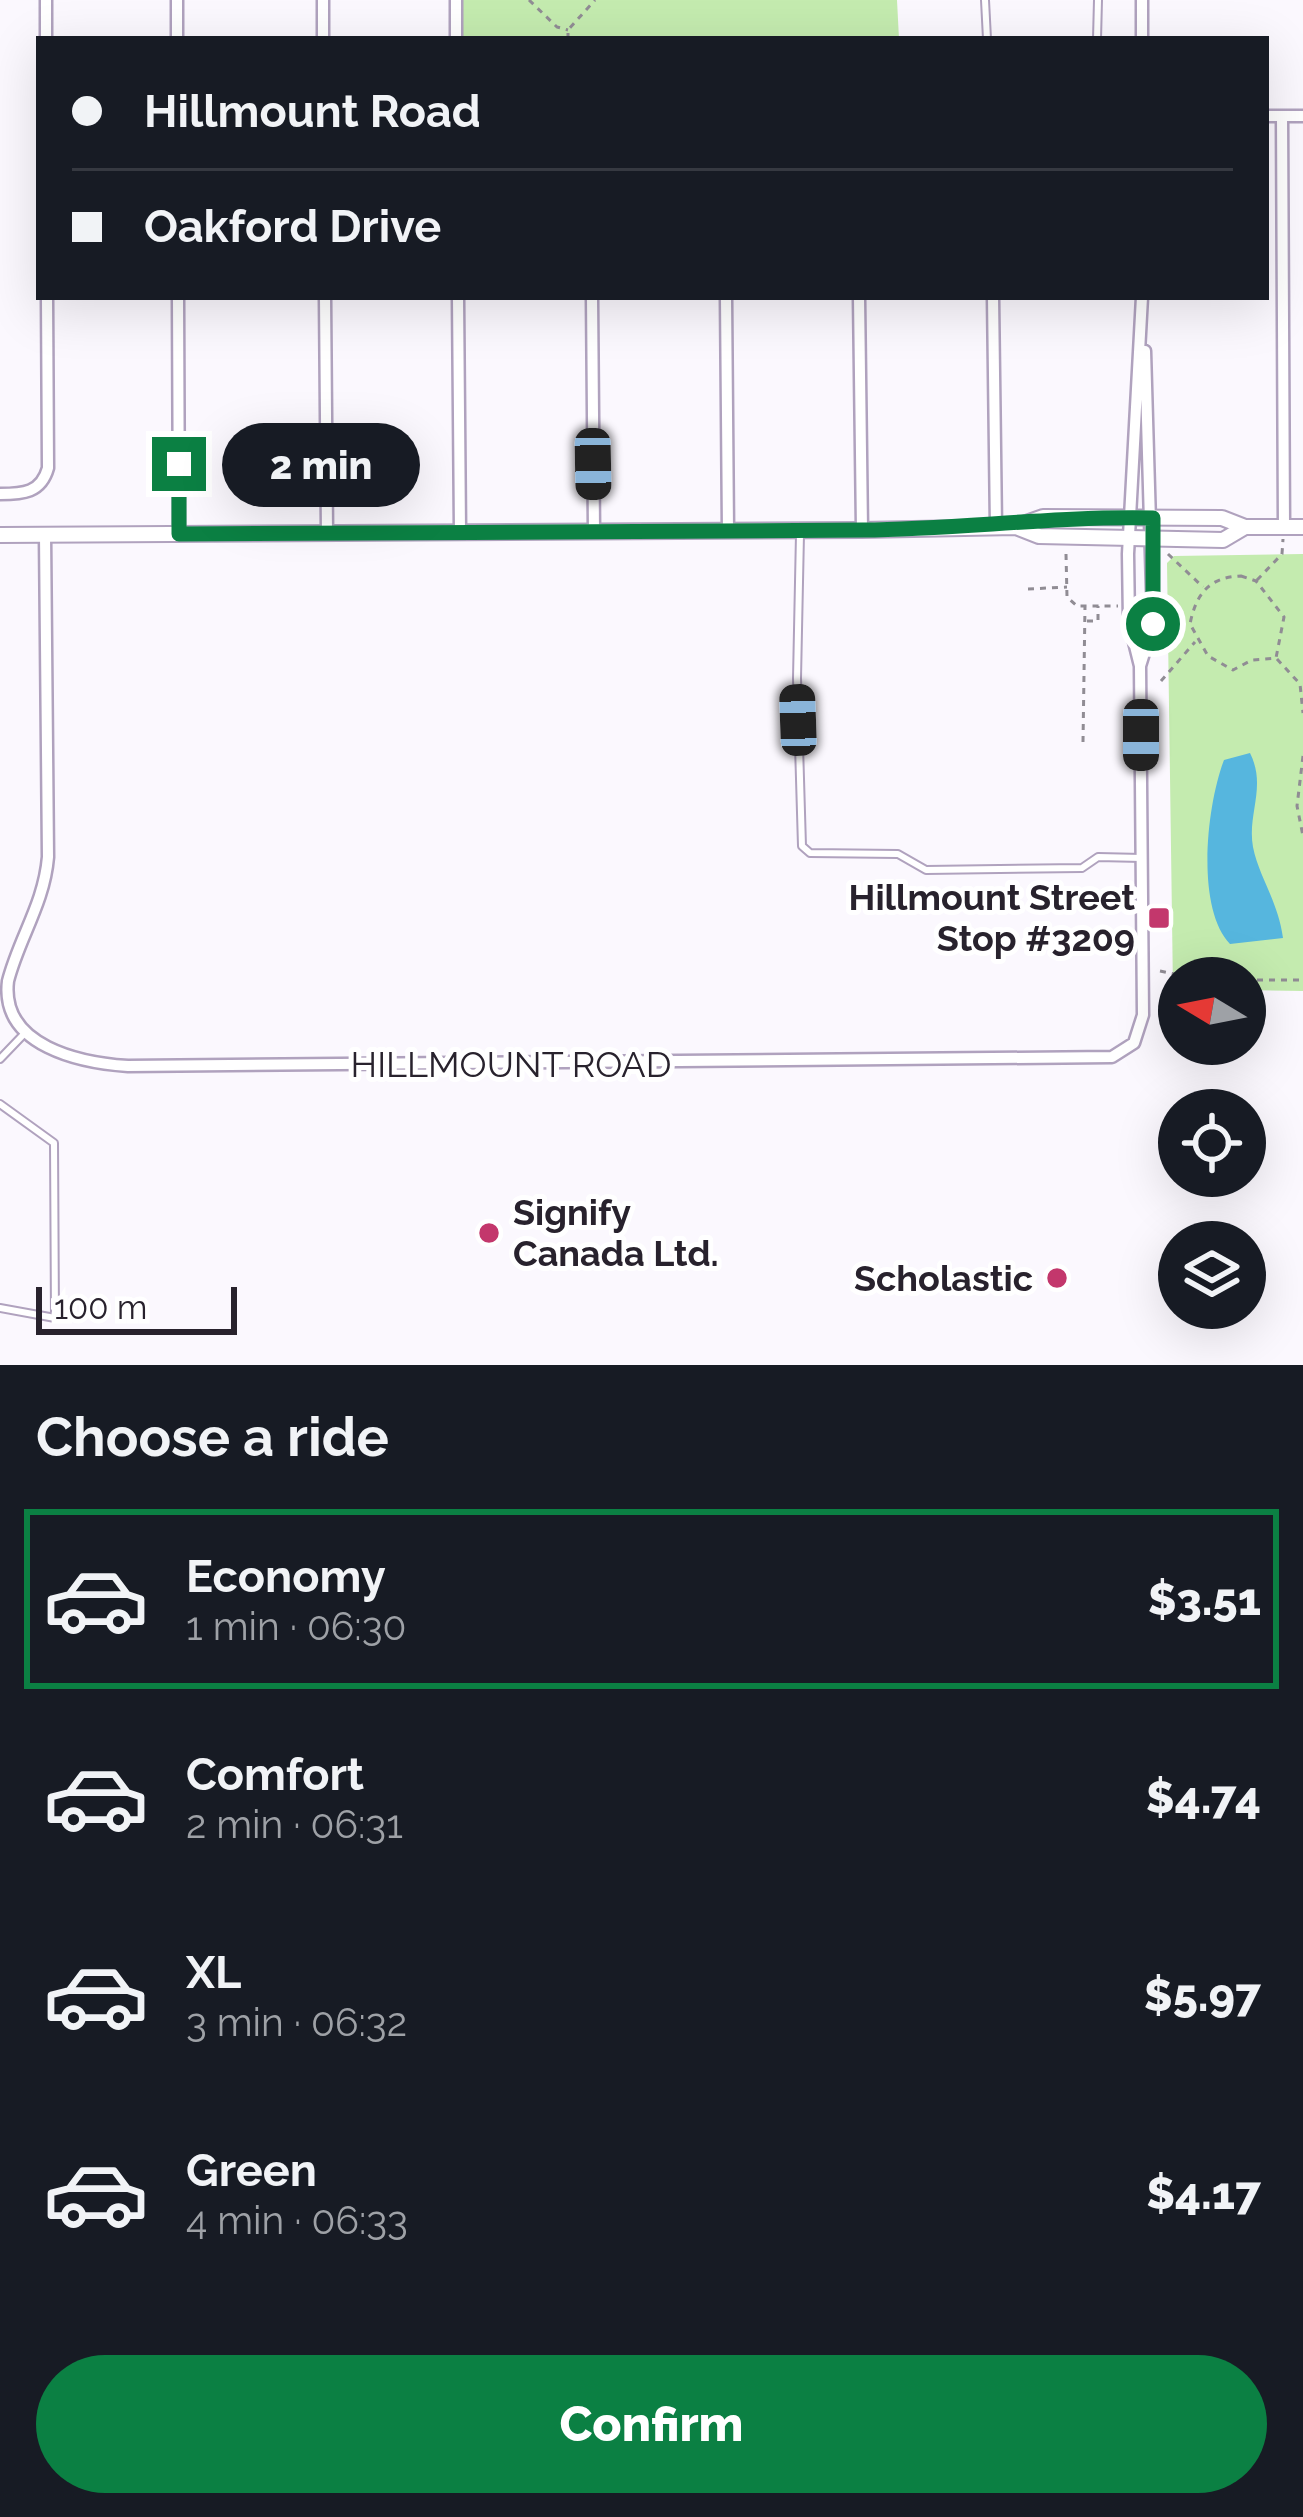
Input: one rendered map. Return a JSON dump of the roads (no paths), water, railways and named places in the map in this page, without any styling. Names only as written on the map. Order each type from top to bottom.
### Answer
[{"type":"street","points":[[46,0],[46,36]]},
{"type":"street","points":[[177,0],[177,36]]},
{"type":"street","points":[[323,0],[323,36]]},
{"type":"street","points":[[456,0],[456,36]]},
{"type":"street","points":[[1142,0],[1142,36]]},
{"type":"street","points":[[1269,116],[1303,116]]},
{"type":"street","points":[[1282,116],[1284,528]]},
{"type":"street","points":[[0,494],[29,492],[42,483],[48,468],[47,300]]},
{"type":"street","points":[[178,300],[179,534]]},
{"type":"street","points":[[325,300],[327,533]]},
{"type":"street","points":[[458,300],[460,532]]},
{"type":"street","points":[[592,300],[594,531]]},
{"type":"street","points":[[726,300],[728,530]]},
{"type":"street","points":[[859,300],[862,530]]},
{"type":"street","points":[[993,300],[996,527]]},
{"type":"street","name":"HILLMOUNT ROAD","points":[[24,1034],[71,1057],[128,1066],[1106,1058],[1125,1051],[1142,1028],[1140,666],[1129,622],[1142,301]]},
{"type":"street","name":"HILLMOUNT ROAD","points":[[1140,666],[1153,624],[1153,518],[1142,301]]},
{"type":"street","points":[[0,535],[862,530],[1015,526],[1043,517],[1222,518],[1245,527],[1303,527]]},
{"type":"street","points":[[1015,526],[1039,536],[1153,539],[1223,539],[1245,527]]},
{"type":"street","points":[[24,1034],[10,1017],[6,993],[38,909],[48,857],[45,535]]},
{"type":"lane","points":[[985,0],[987,36]]},
{"type":"lane","points":[[1096,36],[1098,0]]},
{"type":"lane","points":[[800,530],[796,678],[802,846],[810,853],[898,854],[926,870],[1082,868],[1098,857],[1142,858]]},
{"type":"lane","points":[[0,1059],[24,1034]]},
{"type":"lane","points":[[0,1104],[54,1143],[55,1318],[0,1308]]},
{"type":"water","points":[[1250,753],[1257,777],[1253,847],[1283,938],[1230,944],[1212,906],[1209,828],[1224,760]]},
{"type":"place","name":"Hillmount Street Stop #3209","points":[[1159,918]]},
{"type":"place","name":"Signify Canada Ltd.","points":[[489,1233]]},
{"type":"place","name":"Scholastic","points":[[1057,1278]]}]
